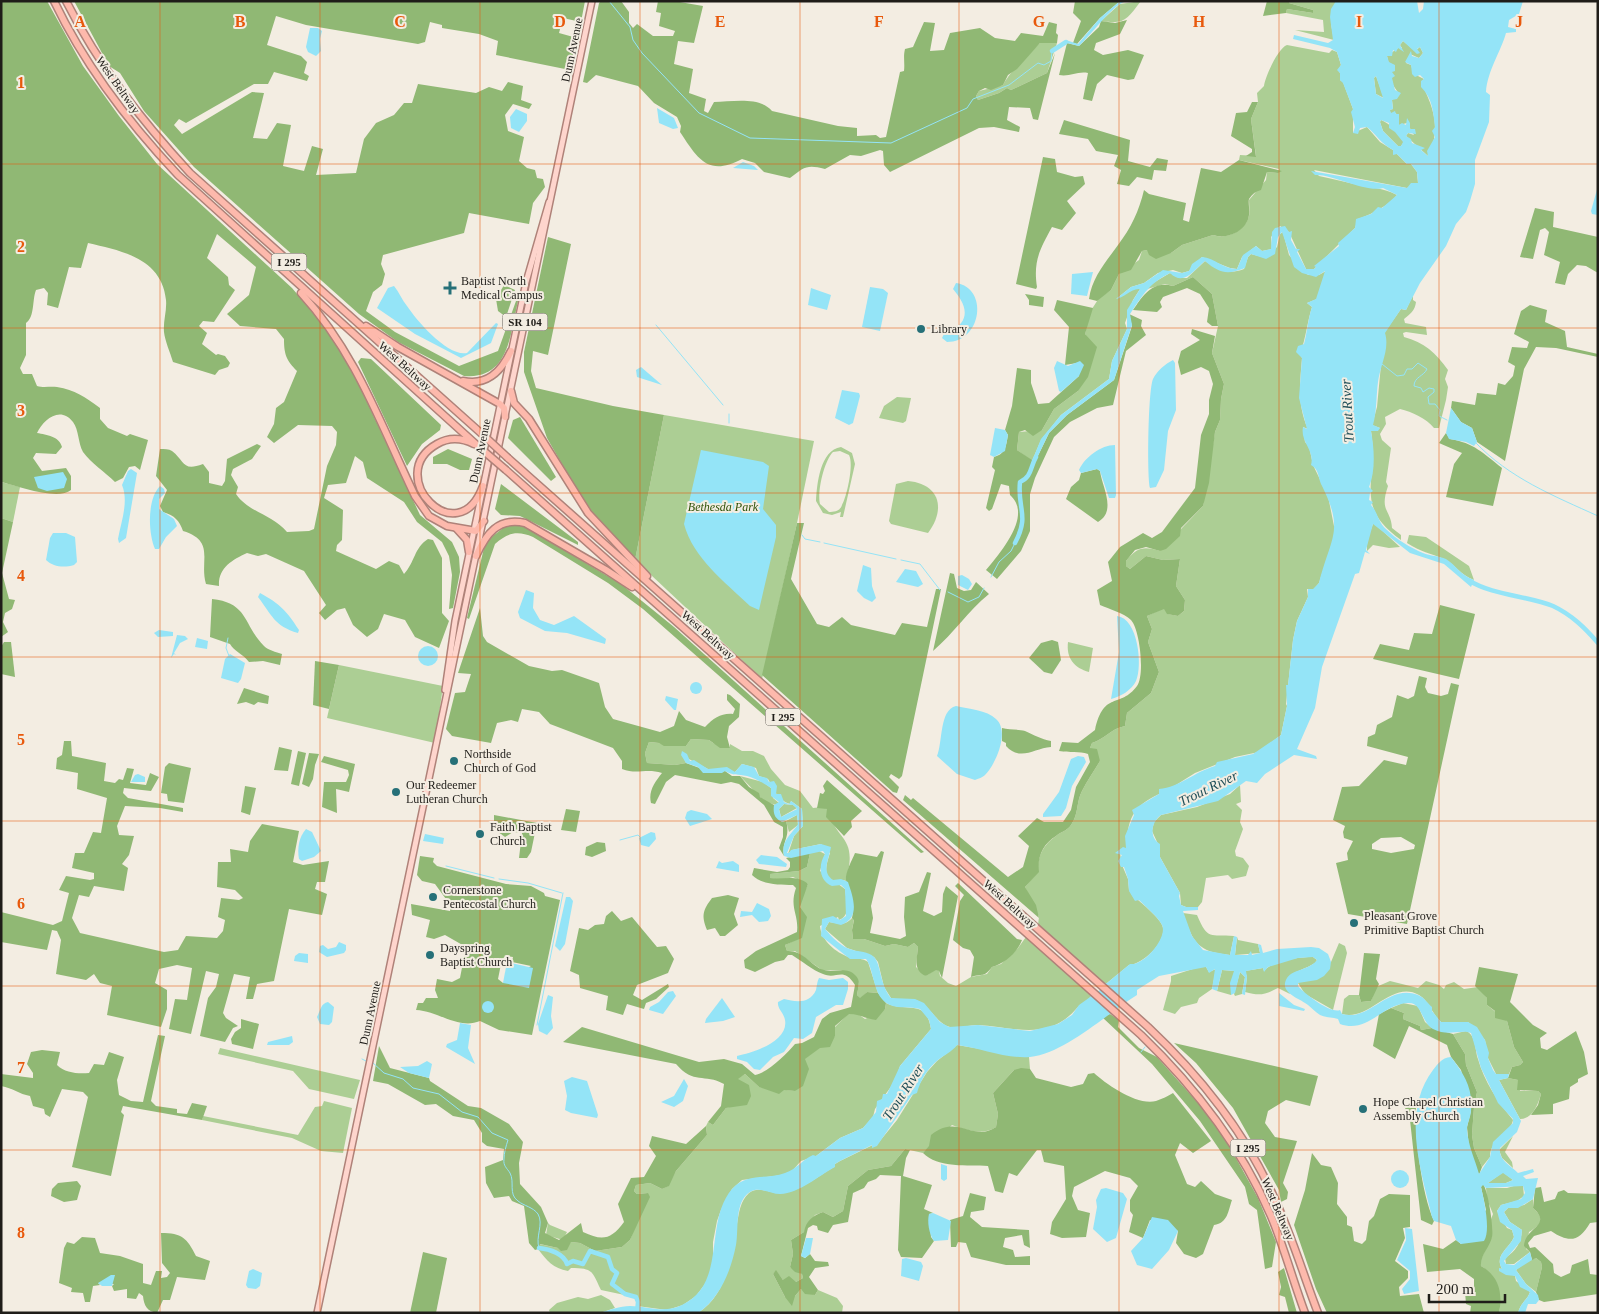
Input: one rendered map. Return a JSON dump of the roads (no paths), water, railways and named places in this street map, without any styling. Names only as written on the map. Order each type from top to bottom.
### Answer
[{"type":"highway","name":"West Beltway","points":[[54,1],[98,78],[148,143],[199,196],[1124,1020],[1180,1074],[1204,1103],[1234,1145],[1272,1218],[1304,1313]]},
{"type":"highway","name":"West Beltway","points":[[66,1],[105,68],[157,138],[202,184],[1168,1046],[1199,1081],[1248,1148],[1274,1196],[1318,1313]]},
{"type":"highway","points":[[274,264],[320,314],[348,354],[420,505],[434,520],[453,528],[465,536],[469,552]]},
{"type":"highway","points":[[328,297],[389,342],[500,404],[520,410]]},
{"type":"highway","points":[[453,377],[471,383],[489,379],[501,369],[511,351]]},
{"type":"highway","points":[[511,391],[512,400],[528,419],[588,513],[666,598]]},
{"type":"highway","points":[[500,404],[504,408],[505,417]]},
{"type":"highway","points":[[479,447],[458,439],[440,442],[422,458],[418,481],[421,492],[429,503],[439,510],[452,513],[469,508],[477,500],[483,486]]},
{"type":"highway","points":[[453,528],[473,531],[479,528],[484,521]]},
{"type":"highway","points":[[476,556],[486,536],[497,526],[512,521],[525,522],[613,574],[677,623]]},
{"type":"main road","name":"Dunn Avenue","points":[[317,1313],[592,1]]},
{"type":"main road","name":"Dunn Avenue","points":[[442,718],[455,620],[473,531],[534,246],[552,191]]},
{"type":"main road","points":[[526,282],[533,284]]},
{"type":"main road","points":[[458,609],[458,620],[462,623]]},
{"type":"main road","points":[[455,620],[460,632]]},
{"type":"water","points":[[1120,1],[1136,1],[1119,4],[1079,46],[1067,43],[1062,45],[1066,40],[1078,44],[1100,18]]},
{"type":"water","name":"Trout River","points":[[1336,1],[1417,1],[1419,13],[1423,9],[1424,1],[1523,1],[1519,14],[1509,20],[1508,27],[1516,29],[1516,32],[1506,33],[1491,69],[1486,92],[1490,95],[1489,122],[1475,160],[1475,184],[1466,212],[1456,224],[1446,246],[1420,283],[1406,310],[1401,309],[1385,333],[1386,351],[1379,376],[1373,425],[1380,428],[1378,431],[1371,431],[1374,466],[1369,487],[1373,491],[1370,493],[1369,500],[1373,502],[1371,505],[1384,527],[1414,549],[1446,559],[1465,576],[1474,580],[1471,587],[1444,564],[1410,553],[1373,524],[1366,550],[1370,554],[1365,552],[1359,573],[1355,574],[1322,667],[1315,708],[1297,749],[1316,756],[1317,759],[1294,755],[1265,774],[1257,783],[1246,781],[1218,801],[1161,815],[1153,826],[1153,834],[1156,841],[1160,844],[1160,857],[1180,893],[1181,905],[1198,907],[1198,910],[1183,911],[1192,936],[1203,950],[1230,955],[1234,936],[1237,937],[1235,955],[1248,955],[1251,951],[1252,955],[1260,953],[1258,944],[1261,945],[1263,953],[1277,949],[1319,948],[1328,954],[1331,962],[1330,969],[1317,980],[1298,983],[1298,986],[1306,994],[1331,1009],[1340,1010],[1342,1014],[1352,1015],[1361,1013],[1397,994],[1407,993],[1418,995],[1424,999],[1432,1007],[1432,1011],[1441,1022],[1468,1022],[1477,1027],[1485,1040],[1489,1053],[1488,1058],[1493,1070],[1496,1074],[1509,1074],[1508,1078],[1499,1080],[1521,1121],[1517,1132],[1500,1148],[1501,1156],[1518,1173],[1533,1169],[1534,1172],[1523,1176],[1526,1179],[1538,1178],[1533,1199],[1518,1208],[1508,1208],[1504,1212],[1510,1222],[1522,1230],[1521,1241],[1504,1261],[1506,1264],[1514,1265],[1530,1252],[1532,1260],[1516,1270],[1526,1284],[1538,1295],[1539,1300],[1536,1304],[1528,1304],[1525,1313],[1518,1313],[1530,1292],[1520,1287],[1515,1276],[1506,1275],[1499,1271],[1499,1268],[1502,1269],[1500,1264],[1501,1256],[1514,1237],[1512,1230],[1500,1222],[1497,1211],[1501,1205],[1521,1199],[1525,1193],[1523,1186],[1486,1188],[1483,1185],[1481,1187],[1487,1223],[1484,1241],[1461,1244],[1456,1240],[1451,1226],[1434,1221],[1432,1217],[1419,1161],[1416,1123],[1418,1104],[1423,1086],[1438,1064],[1442,1060],[1451,1057],[1467,1082],[1471,1095],[1471,1113],[1467,1127],[1468,1135],[1479,1174],[1490,1157],[1493,1142],[1513,1123],[1513,1119],[1498,1103],[1481,1068],[1471,1033],[1449,1033],[1433,1029],[1426,1022],[1419,1009],[1413,1004],[1408,1003],[1390,1008],[1359,1025],[1340,1024],[1338,1019],[1324,1017],[1285,988],[1287,978],[1314,963],[1317,960],[1313,957],[1298,958],[1268,967],[1264,972],[1263,968],[1246,971],[1245,995],[1242,994],[1245,977],[1240,972],[1235,993],[1231,995],[1230,983],[1234,971],[1222,970],[1217,991],[1212,989],[1215,969],[1209,973],[1206,967],[1159,976],[1137,990],[1137,995],[1072,1041],[1044,1054],[1021,1057],[957,1045],[927,1071],[917,1093],[912,1095],[877,1146],[872,1148],[872,1145],[840,1161],[835,1164],[835,1167],[795,1191],[776,1194],[754,1190],[745,1196],[739,1209],[736,1245],[728,1274],[713,1300],[706,1307],[698,1313],[600,1313],[626,1306],[656,1309],[675,1308],[696,1295],[705,1282],[710,1268],[718,1218],[723,1203],[732,1189],[744,1180],[778,1175],[789,1171],[809,1157],[816,1156],[840,1138],[863,1128],[876,1112],[877,1101],[882,1099],[883,1094],[887,1094],[900,1066],[931,1029],[929,1020],[920,1009],[894,1006],[884,1001],[877,990],[866,959],[850,959],[821,936],[822,919],[833,916],[840,920],[846,916],[845,889],[841,885],[832,886],[828,884],[822,877],[821,863],[825,854],[823,851],[791,858],[784,856],[784,845],[798,824],[797,815],[782,822],[775,815],[774,805],[779,802],[771,796],[771,788],[744,775],[725,771],[722,773],[703,773],[698,767],[686,763],[681,755],[682,751],[687,754],[690,761],[694,760],[708,769],[727,767],[735,772],[742,764],[754,767],[759,776],[767,778],[769,782],[774,781],[777,786],[776,794],[781,794],[784,802],[789,804],[791,801],[802,809],[803,826],[794,836],[787,853],[791,850],[821,844],[831,847],[827,873],[833,880],[841,879],[848,882],[854,906],[851,917],[847,922],[841,925],[829,922],[825,929],[841,945],[874,957],[887,993],[891,998],[915,999],[924,1003],[940,1022],[949,1027],[978,1025],[1030,1031],[1058,1024],[1072,1015],[1079,1005],[1100,990],[1103,983],[1107,983],[1130,964],[1136,963],[1148,956],[1162,936],[1163,930],[1160,922],[1139,900],[1135,901],[1129,891],[1124,867],[1121,867],[1118,861],[1122,855],[1115,853],[1123,847],[1126,848],[1125,836],[1134,815],[1132,810],[1159,794],[1159,789],[1167,788],[1215,766],[1217,762],[1253,754],[1281,735],[1287,706],[1286,685],[1288,685],[1297,621],[1308,597],[1308,589],[1313,589],[1319,583],[1334,534],[1334,524],[1328,500],[1317,471],[1311,465],[1311,455],[1304,437],[1303,427],[1307,429],[1299,398],[1302,358],[1296,352],[1298,346],[1304,344],[1305,340],[1312,307],[1307,303],[1316,299],[1325,271],[1316,277],[1302,273],[1294,267],[1282,232],[1278,237],[1275,254],[1266,259],[1251,254],[1248,257],[1245,268],[1225,272],[1216,269],[1205,261],[1189,276],[1184,278],[1175,277],[1170,273],[1163,277],[1148,289],[1130,314],[1132,325],[1114,380],[1067,415],[1049,433],[1035,462],[1032,461],[1041,439],[1061,415],[1109,379],[1112,361],[1127,329],[1127,310],[1140,289],[1116,299],[1131,287],[1144,283],[1163,270],[1182,273],[1189,271],[1192,264],[1202,257],[1232,269],[1237,269],[1243,255],[1256,246],[1262,251],[1271,249],[1272,232],[1275,228],[1285,226],[1289,232],[1292,231],[1291,240],[1296,249],[1300,249],[1297,252],[1306,269],[1314,269],[1316,267],[1314,266],[1339,246],[1338,243],[1355,228],[1356,219],[1371,214],[1378,207],[1382,208],[1397,195],[1383,188],[1376,189],[1359,186],[1331,177],[1315,175],[1311,171],[1407,188],[1411,183],[1418,183],[1417,172],[1411,164],[1407,164],[1397,154],[1393,155],[1393,150],[1385,145],[1367,127],[1360,128],[1358,134],[1353,133],[1355,127],[1351,112],[1353,109],[1343,83],[1340,80],[1340,73],[1337,70],[1341,65],[1337,52],[1330,48],[1293,39],[1294,35],[1328,43],[1333,40],[1330,17],[1331,9]],"holes":[[[1403,41],[1417,54],[1420,53],[1417,49],[1420,47],[1423,53],[1419,58],[1412,56],[1411,51],[1405,62],[1411,65],[1412,74],[1415,77],[1420,75],[1424,79],[1421,81],[1421,87],[1428,96],[1432,106],[1435,127],[1432,131],[1435,137],[1427,151],[1428,156],[1421,150],[1425,148],[1412,143],[1411,139],[1406,136],[1408,133],[1416,134],[1415,129],[1410,129],[1410,123],[1407,118],[1406,125],[1402,123],[1399,125],[1399,114],[1396,114],[1395,111],[1391,113],[1390,110],[1393,109],[1392,100],[1397,99],[1401,93],[1395,90],[1392,78],[1395,76],[1392,72],[1395,71],[1395,65],[1389,62],[1387,56],[1392,56],[1393,50],[1396,52],[1398,48],[1404,52],[1400,45]],[[1376,76],[1383,98],[1376,94],[1374,78]],[[1381,120],[1389,123],[1389,128],[1403,142],[1401,146],[1398,146],[1383,131]],[[784,804],[793,805],[797,809],[781,817],[779,809]],[[1503,1173],[1513,1180],[1506,1183],[1488,1183]]]},
{"type":"water","points":[[310,28],[318,28],[322,31],[320,39],[321,51],[316,56],[308,52],[306,47]]},
{"type":"water","points":[[657,108],[674,118],[678,128],[673,129],[659,123]]},
{"type":"water","points":[[516,109],[527,114],[527,121],[519,132],[511,128],[510,117]]},
{"type":"water","points":[[743,162],[754,166],[758,170],[733,168]]},
{"type":"water","points":[[1598,186],[1598,215],[1592,214],[1591,211]]},
{"type":"water","points":[[1093,272],[1087,296],[1071,294],[1072,274]]},
{"type":"water","points":[[956,283],[967,287],[973,294],[977,304],[977,314],[974,325],[968,333],[959,340],[947,342],[942,338],[944,334],[959,326],[965,315],[959,296],[953,289]]},
{"type":"water","points":[[394,286],[418,320],[442,344],[459,353],[467,353],[496,323],[498,324],[491,343],[461,358],[415,334],[377,308],[388,288]]},
{"type":"water","points":[[870,287],[883,289],[888,293],[880,331],[862,327]]},
{"type":"water","points":[[811,288],[831,295],[827,310],[808,305]]},
{"type":"water","points":[[1173,360],[1175,363],[1176,410],[1168,431],[1164,470],[1156,487],[1150,488],[1148,433],[1151,387],[1157,373]]},
{"type":"water","points":[[1057,361],[1068,366],[1080,361],[1084,365],[1079,376],[1061,392],[1059,391],[1054,368]]},
{"type":"water","points":[[641,367],[662,385],[637,377],[636,370]]},
{"type":"water","points":[[842,390],[859,393],[860,396],[853,423],[849,425],[835,418]]},
{"type":"water","points":[[1451,408],[1461,422],[1472,428],[1477,442],[1474,446],[1466,442],[1449,439],[1446,433]]},
{"type":"water","points":[[995,428],[1005,430],[1008,435],[1005,451],[994,457],[990,455]]},
{"type":"water","points":[[1115,445],[1116,495],[1115,498],[1109,498],[1100,471],[1097,469],[1081,473],[1079,470],[1085,461],[1099,449]]},
{"type":"water","points":[[701,450],[763,462],[769,466],[763,509],[776,525],[776,537],[759,610],[750,606],[711,569],[702,559],[688,536],[684,524]]},
{"type":"water","points":[[131,469],[137,473],[126,538],[119,543],[118,539],[125,505],[122,485],[128,471]]},
{"type":"water","points":[[63,472],[67,479],[64,488],[47,491],[38,488],[34,477]]},
{"type":"water","points":[[160,486],[164,489],[165,493],[159,499],[159,509],[174,519],[177,526],[166,537],[159,549],[155,549],[151,534],[150,516],[153,499]]},
{"type":"water","points":[[53,533],[66,533],[75,537],[77,562],[74,565],[59,566],[46,560],[50,538]]},
{"type":"water","points":[[863,565],[871,568],[872,586],[876,598],[872,602],[864,598],[857,591]]},
{"type":"water","points":[[905,569],[916,571],[923,584],[918,587],[896,582]]},
{"type":"water","points":[[962,575],[969,579],[972,584],[968,590],[958,585],[958,576]]},
{"type":"water","points":[[526,590],[534,593],[533,608],[540,620],[554,625],[574,616],[606,639],[605,644],[567,633],[545,631],[520,618],[518,612]]},
{"type":"water","points":[[260,593],[278,604],[286,612],[299,630],[298,633],[284,627],[274,619],[258,597]]},
{"type":"water","points":[[1117,616],[1124,619],[1130,625],[1134,633],[1139,654],[1139,665],[1136,681],[1132,687],[1122,695],[1111,699],[1119,652]]},
{"type":"water","points":[[159,630],[173,632],[173,636],[158,637],[154,633]]},
{"type":"water","points":[[177,635],[185,636],[188,639],[180,643],[174,653],[176,655],[174,654],[171,658]]},
{"type":"water","points":[[197,638],[208,641],[207,649],[195,647]]},
{"type":"water","points":[[424,646],[432,646],[438,652],[438,660],[432,666],[424,666],[418,660],[418,652]]},
{"type":"water","points":[[230,654],[245,663],[241,679],[238,683],[221,678],[225,659]]},
{"type":"water","points":[[694,682],[698,682],[702,688],[698,694],[694,694],[690,690],[690,686]]},
{"type":"water","points":[[666,696],[678,699],[676,710],[665,700]]},
{"type":"water","points":[[956,706],[977,710],[992,716],[1000,724],[1002,731],[1002,739],[997,756],[985,775],[975,780],[957,774],[937,756],[944,720],[951,709]]},
{"type":"water","points":[[1078,756],[1084,757],[1086,762],[1072,786],[1066,808],[1061,816],[1043,817],[1043,814],[1059,792],[1071,759]]},
{"type":"water","points":[[138,774],[145,777],[145,782],[131,782],[135,775]]},
{"type":"water","points":[[691,810],[707,814],[712,819],[690,826],[685,818],[687,812]]},
{"type":"water","points":[[306,829],[312,832],[321,851],[314,857],[302,861],[299,859],[298,847]]},
{"type":"water","points":[[651,832],[655,833],[656,839],[649,847],[641,845],[639,838]]},
{"type":"water","points":[[425,834],[444,838],[443,844],[423,841]]},
{"type":"water","points":[[761,855],[777,857],[787,864],[786,867],[759,864],[756,860]]},
{"type":"water","points":[[719,861],[722,863],[733,861],[739,865],[739,872],[716,868]]},
{"type":"water","points":[[566,897],[570,897],[573,901],[565,944],[560,951],[555,946]]},
{"type":"water","points":[[757,903],[769,909],[771,916],[768,921],[759,922],[752,915],[740,917],[741,911],[752,912]]},
{"type":"water","points":[[339,942],[346,945],[344,953],[327,957],[319,952],[320,946],[323,945],[328,949],[336,947]]},
{"type":"water","points":[[299,953],[308,954],[308,963],[294,961],[295,956]]},
{"type":"water","points":[[507,962],[533,968],[529,988],[503,983]]},
{"type":"water","points":[[819,978],[829,980],[843,978],[848,982],[843,1005],[836,1005],[816,1017],[812,1033],[803,1039],[794,1038],[784,1052],[773,1057],[760,1070],[754,1069],[747,1062],[737,1059],[737,1056],[760,1049],[776,1040],[785,1027],[785,1020],[778,1002],[784,999],[802,1001],[810,998],[816,990]]},
{"type":"water","points":[[673,991],[676,996],[663,1014],[649,1010],[668,992]]},
{"type":"water","points":[[1279,993],[1294,1005],[1305,1009],[1304,1011],[1279,1006]]},
{"type":"water","points":[[548,995],[553,997],[551,1016],[553,1028],[547,1035],[539,1031],[538,1024]]},
{"type":"water","points":[[722,998],[735,1017],[723,1021],[705,1023],[706,1019]]},
{"type":"water","points":[[486,1001],[490,1001],[494,1007],[490,1013],[486,1013],[482,1009],[482,1005]]},
{"type":"water","points":[[328,1002],[334,1007],[332,1022],[329,1025],[320,1024],[317,1017],[322,1006]]},
{"type":"water","points":[[460,1023],[471,1025],[468,1048],[475,1064],[446,1047],[447,1044],[457,1040]]},
{"type":"water","points":[[292,1036],[293,1042],[289,1045],[267,1045],[268,1042]]},
{"type":"water","points":[[427,1061],[432,1064],[429,1078],[409,1073],[400,1067],[418,1066]]},
{"type":"water","points":[[572,1077],[587,1081],[598,1115],[597,1118],[565,1110],[567,1096],[564,1081]]},
{"type":"water","points":[[684,1079],[688,1086],[683,1101],[674,1107],[661,1102],[674,1096]]},
{"type":"water","points":[[941,1164],[947,1166],[947,1179],[944,1181],[941,1179]]},
{"type":"water","points":[[1400,1170],[1406,1173],[1409,1179],[1406,1185],[1400,1188],[1394,1185],[1391,1179],[1394,1173]]},
{"type":"water","points":[[1106,1188],[1123,1193],[1127,1199],[1116,1238],[1107,1242],[1093,1229],[1097,1207],[1096,1200],[1101,1189]]},
{"type":"water","points":[[933,1213],[951,1221],[948,1240],[934,1241],[932,1238],[928,1221],[929,1214]]},
{"type":"water","points":[[1152,1217],[1168,1220],[1178,1231],[1169,1250],[1152,1269],[1137,1265],[1131,1251],[1143,1238]]},
{"type":"water","points":[[1405,1228],[1412,1229],[1419,1291],[1404,1294],[1402,1289],[1410,1279],[1410,1271],[1397,1260],[1406,1240]]},
{"type":"water","points":[[806,1238],[813,1238],[810,1254],[805,1258],[801,1256]]},
{"type":"water","points":[[906,1258],[921,1262],[923,1266],[919,1281],[901,1276],[902,1259]]},
{"type":"water","points":[[253,1269],[262,1273],[260,1286],[256,1289],[248,1288],[246,1285],[249,1271]]},
{"type":"water","points":[[111,1275],[115,1275],[112,1286],[102,1286],[98,1283]]},
{"type":"waterway","points":[[609,1],[630,27],[633,40],[642,53],[699,113],[750,138],[891,143],[967,108],[973,99],[1009,85],[1038,63],[1044,65],[1051,61],[1052,51]]},
{"type":"waterway","points":[[1052,51],[1066,42]]},
{"type":"waterway","points":[[656,325],[723,405]]},
{"type":"waterway","points":[[1382,364],[1397,376],[1404,375],[1407,369],[1412,369],[1418,363],[1427,369],[1414,383],[1414,386],[1421,388],[1423,392],[1429,388],[1434,389],[1434,392],[1428,397],[1429,404],[1435,404],[1440,410],[1439,416],[1447,420]]},
{"type":"waterway","points":[[729,414],[729,423]]},
{"type":"waterway","points":[[1475,442],[1488,455],[1517,476],[1598,516]]},
{"type":"waterway","points":[[1015,543],[1022,525],[1020,482],[1029,475],[1036,457]]},
{"type":"waterway","points":[[802,535],[805,539],[820,542]]},
{"type":"waterway","points":[[824,543],[896,559]]},
{"type":"waterway","points":[[991,577],[999,562],[1011,551],[1015,543]]},
{"type":"waterway","points":[[901,560],[920,564],[940,590]]},
{"type":"waterway","points":[[1468,580],[1488,589],[1553,606],[1578,622],[1598,643]]},
{"type":"waterway","points":[[948,592],[968,602],[979,597],[984,588]]},
{"type":"waterway","points":[[228,638],[226,648],[229,656]]},
{"type":"waterway","points":[[620,840],[638,835],[640,837]]},
{"type":"waterway","points":[[446,866],[494,878]]},
{"type":"waterway","points":[[499,879],[528,883],[562,893]]},
{"type":"waterway","points":[[537,1025],[563,893]]},
{"type":"waterway","points":[[1141,1052],[1145,1047]]},
{"type":"waterway","points":[[362,1059],[366,1061]]},
{"type":"waterway","points":[[373,1063],[384,1073],[403,1079],[413,1088],[439,1094],[462,1112],[478,1117],[492,1133],[508,1140],[504,1163],[511,1176],[513,1195],[520,1203],[534,1210],[540,1218],[539,1248]]},
{"type":"waterway","points":[[539,1248],[556,1253],[563,1257],[567,1264],[573,1261],[583,1264],[590,1251],[608,1257],[612,1269],[617,1273],[612,1284],[625,1294],[636,1297],[638,1302],[637,1313]]},
{"type":"place","name":"Baptist North Medical Campus","points":[[450,288]]},
{"type":"place","name":"Library","points":[[921,329]]},
{"type":"place","name":"Northside Church of God","points":[[454,761]]},
{"type":"place","name":"Our Redeemer Lutheran Church","points":[[396,792]]},
{"type":"place","name":"Faith Baptist Church","points":[[480,834]]},
{"type":"place","name":"Cornerstone Pentecostal Church","points":[[433,897]]},
{"type":"place","name":"Pleasant Grove Primitive Baptist Church","points":[[1354,923]]},
{"type":"place","name":"Dayspring Baptist Church","points":[[430,955]]},
{"type":"place","name":"Hope Chapel Christian Assembly Church","points":[[1363,1109]]},
{"type":"park label","name":"Bethesda Park","points":[[723,507]]}]
